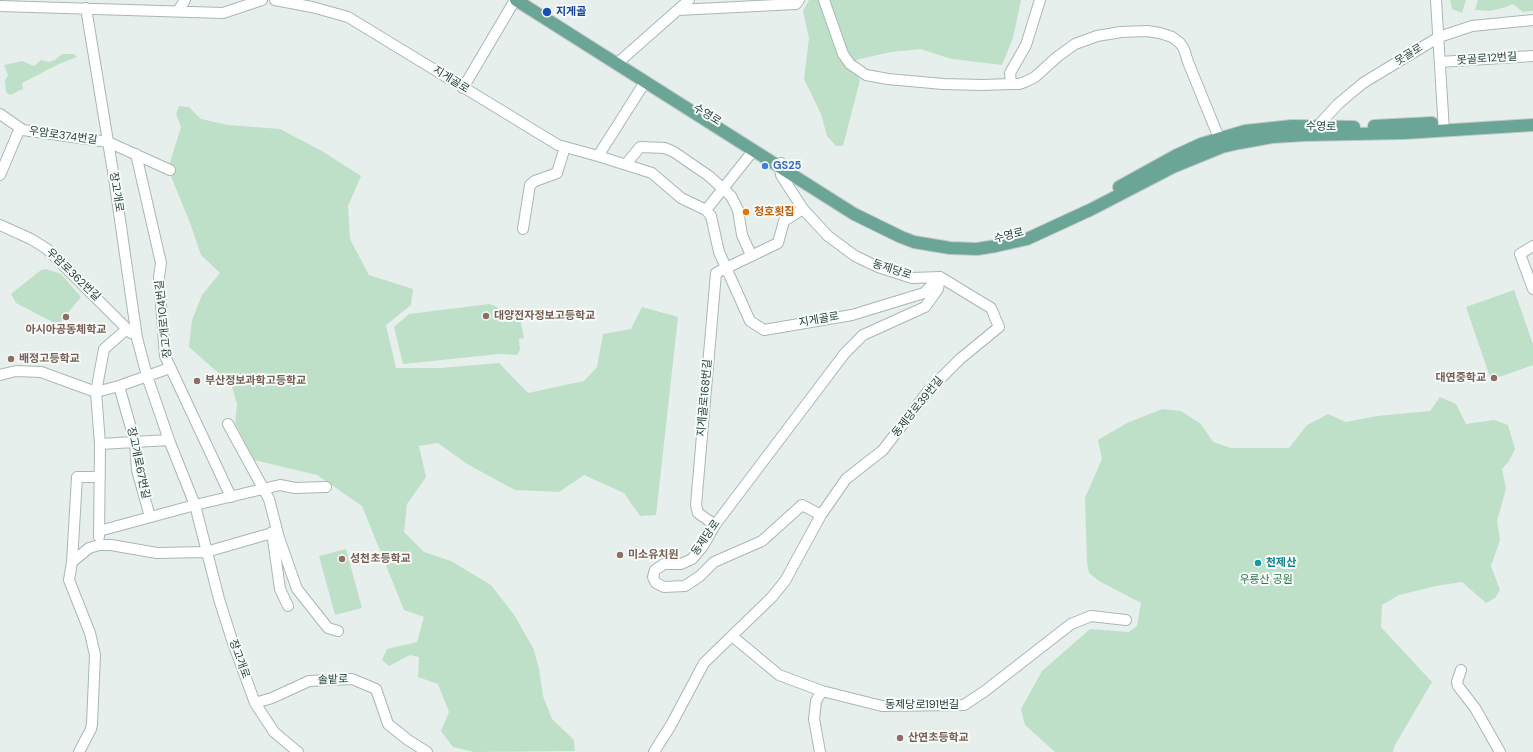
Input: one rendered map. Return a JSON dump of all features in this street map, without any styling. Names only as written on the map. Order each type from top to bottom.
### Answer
[{"type":"main road","name":"수영로","points":[[516,0],[753,151],[781,165],[871,216],[896,228],[919,236],[956,242],[983,241],[1018,234],[1038,227],[1118,187],[1164,161],[1219,138],[1256,129],[1298,126],[1444,127],[1532,124]]},
{"type":"main road","name":"수영로","points":[[528,0],[854,214],[901,237],[931,246],[978,249],[1027,239],[1092,209],[1173,167],[1222,147],[1252,140],[1305,135],[1375,134],[1444,127]]},
{"type":"street","points":[[178,11],[185,0]]},
{"type":"street","points":[[0,6],[49,4],[86,8],[128,5],[178,11],[223,13],[262,0]]},
{"type":"street","name":"지게골로","points":[[275,0],[348,16],[558,145],[626,164],[652,173],[680,198],[706,210],[711,216],[719,252],[750,321],[764,330],[852,315],[924,293],[940,277]]},
{"type":"street","name":"수영로","points":[[463,88],[516,0]]},
{"type":"street","points":[[621,60],[689,0]]},
{"type":"street","points":[[678,10],[796,4],[799,0]]},
{"type":"street","points":[[824,0],[843,54],[850,64],[866,76],[888,79],[943,84],[1019,84],[1035,77],[1057,57],[1075,44],[1097,36],[1121,32],[1147,31],[1172,37],[1180,43],[1184,49],[1219,138]]},
{"type":"street","points":[[1011,84],[1010,73],[1026,45],[1040,0]]},
{"type":"street","points":[[1436,0],[1444,127]]},
{"type":"street","name":"장고개로","points":[[86,8],[108,142],[137,338],[147,376],[169,440],[195,505],[206,552],[232,640],[255,703],[274,732],[298,752]]},
{"type":"street","name":"못골로","points":[[1305,135],[1318,127],[1338,104],[1363,83],[1439,37],[1472,26],[1533,20]]},
{"type":"street","name":"못골로12번길","points":[[1440,62],[1533,56]]},
{"type":"street","points":[[598,156],[644,82]]},
{"type":"street","name":"우암로374번길","points":[[0,114],[23,130],[108,142]]},
{"type":"street","points":[[0,175],[20,128]]},
{"type":"street","points":[[108,142],[170,170]]},
{"type":"street","points":[[523,229],[530,185],[535,181],[557,173],[566,147]]},
{"type":"street","points":[[626,164],[640,147],[665,148],[674,152],[709,176],[731,196],[738,210],[742,235],[751,255]]},
{"type":"street","points":[[706,210],[753,151]]},
{"type":"street","name":"장고개로104번길","points":[[136,154],[161,263],[159,277],[165,356],[231,497]]},
{"type":"street","name":"동제당로","points":[[781,165],[781,175],[803,209],[828,236],[855,256],[878,267],[912,278],[940,277],[938,289],[925,307],[863,335],[845,353],[715,525],[703,546],[692,559],[681,564],[664,564],[655,570],[654,577],[656,583],[664,587],[685,586],[700,576],[714,562],[762,541],[802,505],[821,515]]},
{"type":"street","points":[[726,268],[778,243],[784,221],[803,209]]},
{"type":"street","name":"우암로362번길","points":[[0,225],[31,239],[47,249],[137,338]]},
{"type":"street","points":[[1533,246],[1520,254],[1533,289]]},
{"type":"street","name":"지게골로168번길","points":[[715,525],[698,513],[696,505],[716,273],[726,268]]},
{"type":"street","name":"동제당로39번길","points":[[821,515],[846,480],[883,450],[929,390],[960,359],[999,327],[991,308],[940,277]]},
{"type":"street","points":[[99,545],[100,444],[96,392],[104,349],[127,329]]},
{"type":"street","points":[[0,375],[16,370],[41,372],[96,392],[119,386],[170,368]]},
{"type":"street","name":"장고개로67번길","points":[[119,386],[135,442],[137,470],[150,517]]},
{"type":"street","points":[[228,424],[269,499],[274,530],[280,589],[288,606]]},
{"type":"street","points":[[100,444],[169,440]]},
{"type":"street","points":[[79,752],[92,724],[95,659],[90,633],[69,580],[72,562],[73,522],[77,477],[100,477]]},
{"type":"street","points":[[99,531],[195,505],[280,485],[295,488],[326,487]]},
{"type":"street","points":[[654,752],[671,725],[704,664],[772,597],[785,581],[821,515]]},
{"type":"street","points":[[72,562],[89,548],[99,545],[111,545],[157,553],[206,552],[274,530]]},
{"type":"street","points":[[274,530],[297,589],[328,628],[338,631]]},
{"type":"street","name":"동제당로191번길","points":[[732,636],[779,675],[822,691],[882,706],[964,705],[985,691],[1071,624],[1091,616],[1126,620]]},
{"type":"street","points":[[1461,670],[1457,682],[1458,686],[1476,708],[1500,752]]},
{"type":"street","name":"솔밭로","points":[[255,703],[272,698],[309,681],[352,679],[376,689],[388,724],[408,740],[427,752]]},
{"type":"street","points":[[820,752],[814,720],[816,702],[822,691]]},
{"type":"green space","points":[[809,0],[1021,0],[1013,38],[1002,65],[952,59],[920,49],[891,52],[856,60],[854,72],[860,80],[843,146],[836,146],[827,136],[821,114],[804,79],[809,38],[803,11]]},
{"type":"green space","points":[[1450,0],[1466,0],[1462,13],[1452,9]]},
{"type":"green space","points":[[1478,0],[1533,0],[1533,11],[1523,12],[1513,4],[1490,11],[1475,10]]},
{"type":"green space","points":[[62,54],[74,54],[77,57],[59,64],[22,83],[23,89],[10,95],[6,92],[5,80],[8,75],[4,65],[22,61],[34,66],[41,60],[49,62],[55,60]]},
{"type":"green space","points":[[179,106],[189,107],[201,119],[228,125],[280,129],[322,151],[361,176],[348,206],[350,239],[369,275],[413,289],[411,305],[386,325],[396,368],[440,368],[499,363],[528,393],[584,381],[597,367],[603,334],[631,329],[642,307],[678,317],[656,515],[640,516],[624,493],[584,475],[559,492],[515,490],[467,464],[438,443],[419,446],[426,477],[407,504],[404,532],[424,552],[451,561],[491,585],[515,616],[534,650],[539,669],[543,696],[552,719],[574,740],[575,751],[474,752],[453,747],[441,731],[449,712],[438,684],[418,677],[419,657],[410,655],[389,666],[382,660],[387,649],[417,642],[424,617],[404,610],[362,506],[317,475],[254,460],[235,423],[237,404],[231,384],[189,347],[192,320],[202,295],[220,273],[201,255],[168,169],[181,127],[176,114]]},
{"type":"green space","points":[[46,269],[61,274],[81,297],[58,325],[16,303],[11,294],[41,270]]},
{"type":"green space","points":[[1514,290],[1533,344],[1533,365],[1491,380],[1466,307]]},
{"type":"green space","points":[[490,304],[497,307],[499,315],[519,313],[524,338],[519,339],[520,350],[517,355],[499,354],[403,364],[394,327],[409,314]]},
{"type":"green space","name":"우룡산 공원","points":[[1440,397],[1456,404],[1466,424],[1494,420],[1508,425],[1515,449],[1509,461],[1502,469],[1506,489],[1497,521],[1500,540],[1491,566],[1500,590],[1495,598],[1486,603],[1462,582],[1436,586],[1399,595],[1382,605],[1381,627],[1432,682],[1395,745],[1393,752],[1055,752],[1025,725],[1021,709],[1042,671],[1090,629],[1129,632],[1137,626],[1141,603],[1099,581],[1089,573],[1087,563],[1085,498],[1102,459],[1098,440],[1127,423],[1162,409],[1181,411],[1201,424],[1213,442],[1231,448],[1289,448],[1307,425],[1328,414],[1346,422],[1377,416],[1430,411]]},
{"type":"green space","points":[[346,549],[362,608],[335,615],[319,556]]},
{"type":"place","name":"지게골","points":[[547,12]]},
{"type":"place","name":"GS25","points":[[765,166]]},
{"type":"place","name":"청호횟집","points":[[746,212]]},
{"type":"place","name":"대양전자정보고등학교","points":[[486,316]]},
{"type":"place","name":"아시아공동체학교","points":[[66,317]]},
{"type":"place","name":"배정고등학교","points":[[11,359]]},
{"type":"place","name":"대연중학교","points":[[1494,378]]},
{"type":"place","name":"부산정보과학고등학교","points":[[197,381]]},
{"type":"place","name":"미소유치원","points":[[620,555]]},
{"type":"place","name":"성천초등학교","points":[[342,559]]},
{"type":"place","name":"천제산","points":[[1258,563]]},
{"type":"place","name":"산연초등학교","points":[[900,738]]}]
